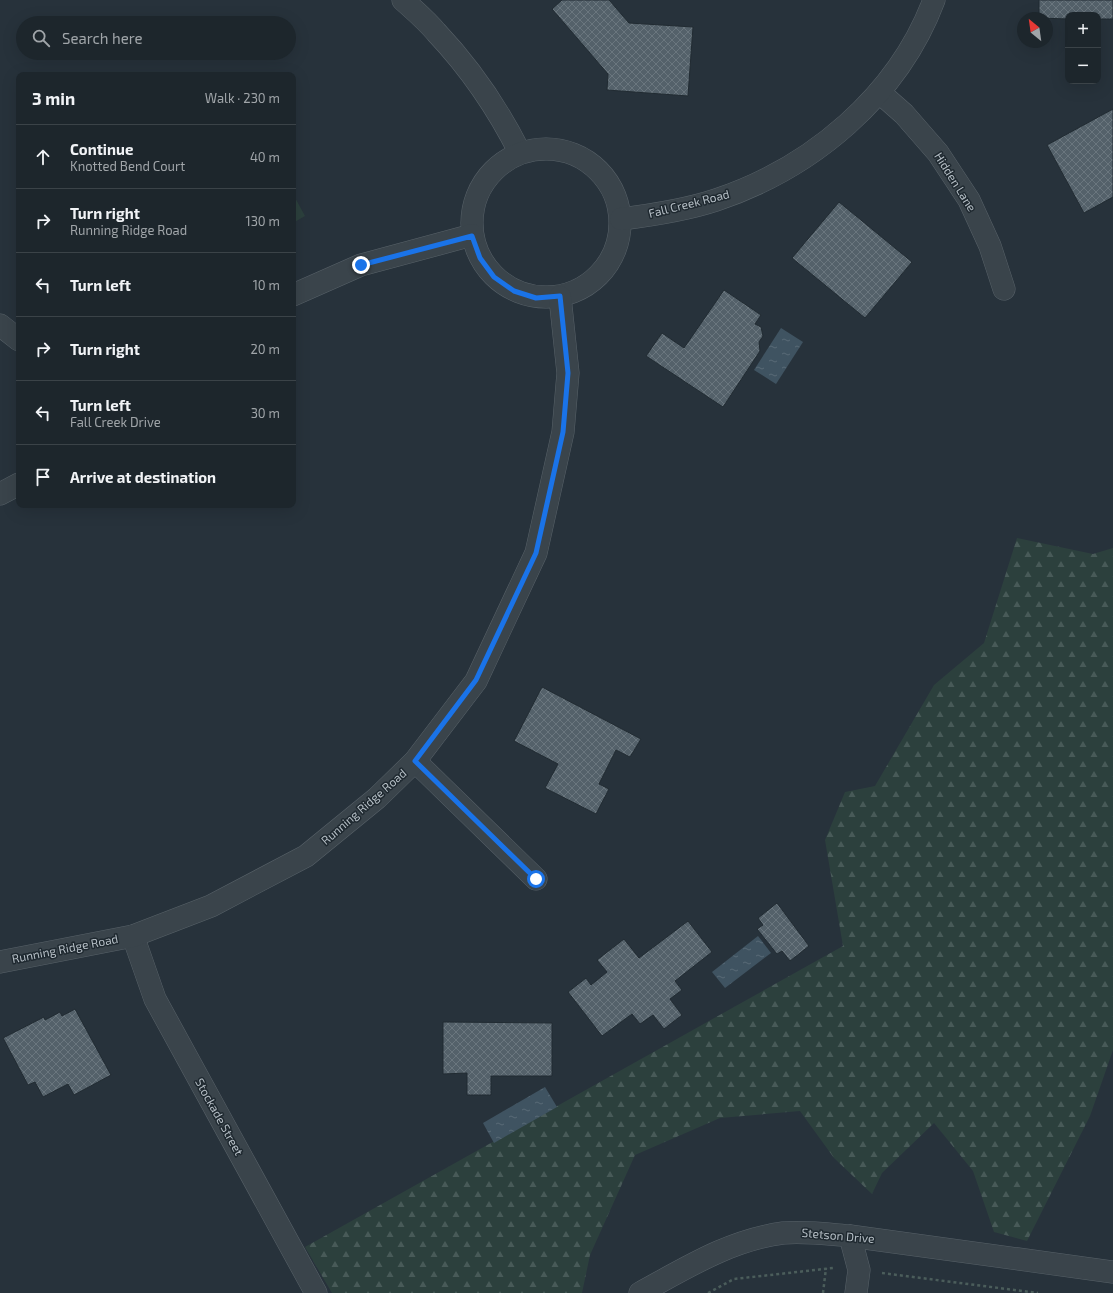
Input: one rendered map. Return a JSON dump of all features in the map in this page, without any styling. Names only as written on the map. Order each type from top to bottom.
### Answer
[{"type":"street","points":[[403,0],[436,31],[468,68],[504,120],[520,153]]},
{"type":"street","name":"Fall Creek Road","points":[[621,219],[670,211],[715,200],[756,184],[790,167],[830,140],[863,110],[879,92],[904,58],[929,14],[934,0]]},
{"type":"street","name":"Hidden Lane","points":[[879,92],[904,114],[938,153],[968,200],[990,246],[1004,289]]},
{"type":"street","points":[[543,148],[567,151],[588,161],[605,176],[616,197],[621,219],[619,241],[607,266],[598,277],[580,290],[560,296],[536,298],[514,291],[494,277],[480,258],[472,236],[473,210],[482,186],[498,166],[520,153],[543,148]]},
{"type":"street","points":[[296,294],[361,265],[472,236]]},
{"type":"street","name":"Running Ridge Road","points":[[0,962],[133,936],[211,906],[306,856],[377,798],[415,761],[476,680],[536,553],[563,432],[568,373],[560,296]]},
{"type":"street","points":[[0,325],[16,338]]},
{"type":"street","points":[[0,494],[16,486]]},
{"type":"street","points":[[415,761],[536,879]]},
{"type":"street","name":"Stockade Street","points":[[133,936],[155,999],[316,1293]]},
{"type":"street","name":"Stetson Drive","points":[[640,1293],[706,1257],[743,1242],[783,1233],[810,1232],[850,1236],[1113,1272]]},
{"type":"street","points":[[850,1236],[859,1270],[856,1293]]},
{"type":"path","points":[[823,1293],[826,1268]]},
{"type":"green space","points":[[296,200],[305,216],[296,221]]},
{"type":"green space","points":[[1017,538],[1093,554],[1113,548],[1113,1050],[1090,1116],[1027,1241],[994,1232],[973,1171],[934,1123],[882,1173],[872,1194],[834,1158],[800,1111],[720,1118],[635,1155],[590,1255],[582,1293],[332,1293],[305,1247],[843,946],[825,840],[845,792],[875,786],[934,685],[984,643]]},
{"type":"water","points":[[781,328],[803,342],[776,384],[754,370]]},
{"type":"water","points":[[758,936],[771,953],[725,988],[712,972]]},
{"type":"water","points":[[545,1087],[557,1107],[494,1143],[483,1123]]},
{"type":"building","points":[[562,0],[609,0],[629,23],[693,27],[688,96],[607,90],[608,74],[552,9]]},
{"type":"building","points":[[1039,0],[1113,0],[1113,19],[1101,19],[1101,12],[1065,12],[1065,19],[1053,18],[1053,12],[1039,12]]},
{"type":"building","points":[[1113,109],[1113,197],[1084,213],[1047,145]]},
{"type":"building","points":[[839,202],[912,262],[865,318],[792,258]]},
{"type":"building","points":[[724,290],[761,315],[755,324],[761,327],[763,336],[759,342],[760,351],[723,407],[646,356],[662,333],[684,348]]},
{"type":"building","points":[[542,687],[641,739],[630,757],[616,750],[599,784],[609,789],[596,814],[545,788],[558,764],[514,741]]},
{"type":"building","points":[[777,903],[809,946],[790,961],[782,951],[777,954],[757,929],[763,925],[758,918]]},
{"type":"building","points":[[688,921],[712,952],[675,981],[682,990],[670,999],[682,1015],[664,1029],[653,1015],[640,1024],[632,1014],[602,1036],[568,992],[586,978],[591,985],[607,972],[597,960],[624,939],[639,958]]},
{"type":"building","points":[[75,1009],[111,1075],[74,1095],[68,1084],[43,1097],[35,1082],[28,1085],[3,1038],[44,1017],[45,1020],[60,1012],[62,1016]]},
{"type":"building","points":[[443,1022],[552,1023],[552,1076],[491,1076],[491,1095],[467,1095],[467,1073],[443,1074]]},
{"type":"route","points":[[361,265],[425,247],[472,236],[480,258],[494,277],[514,291],[536,298],[560,296],[568,373],[563,432],[536,553],[476,680],[415,761],[536,879]]}]
